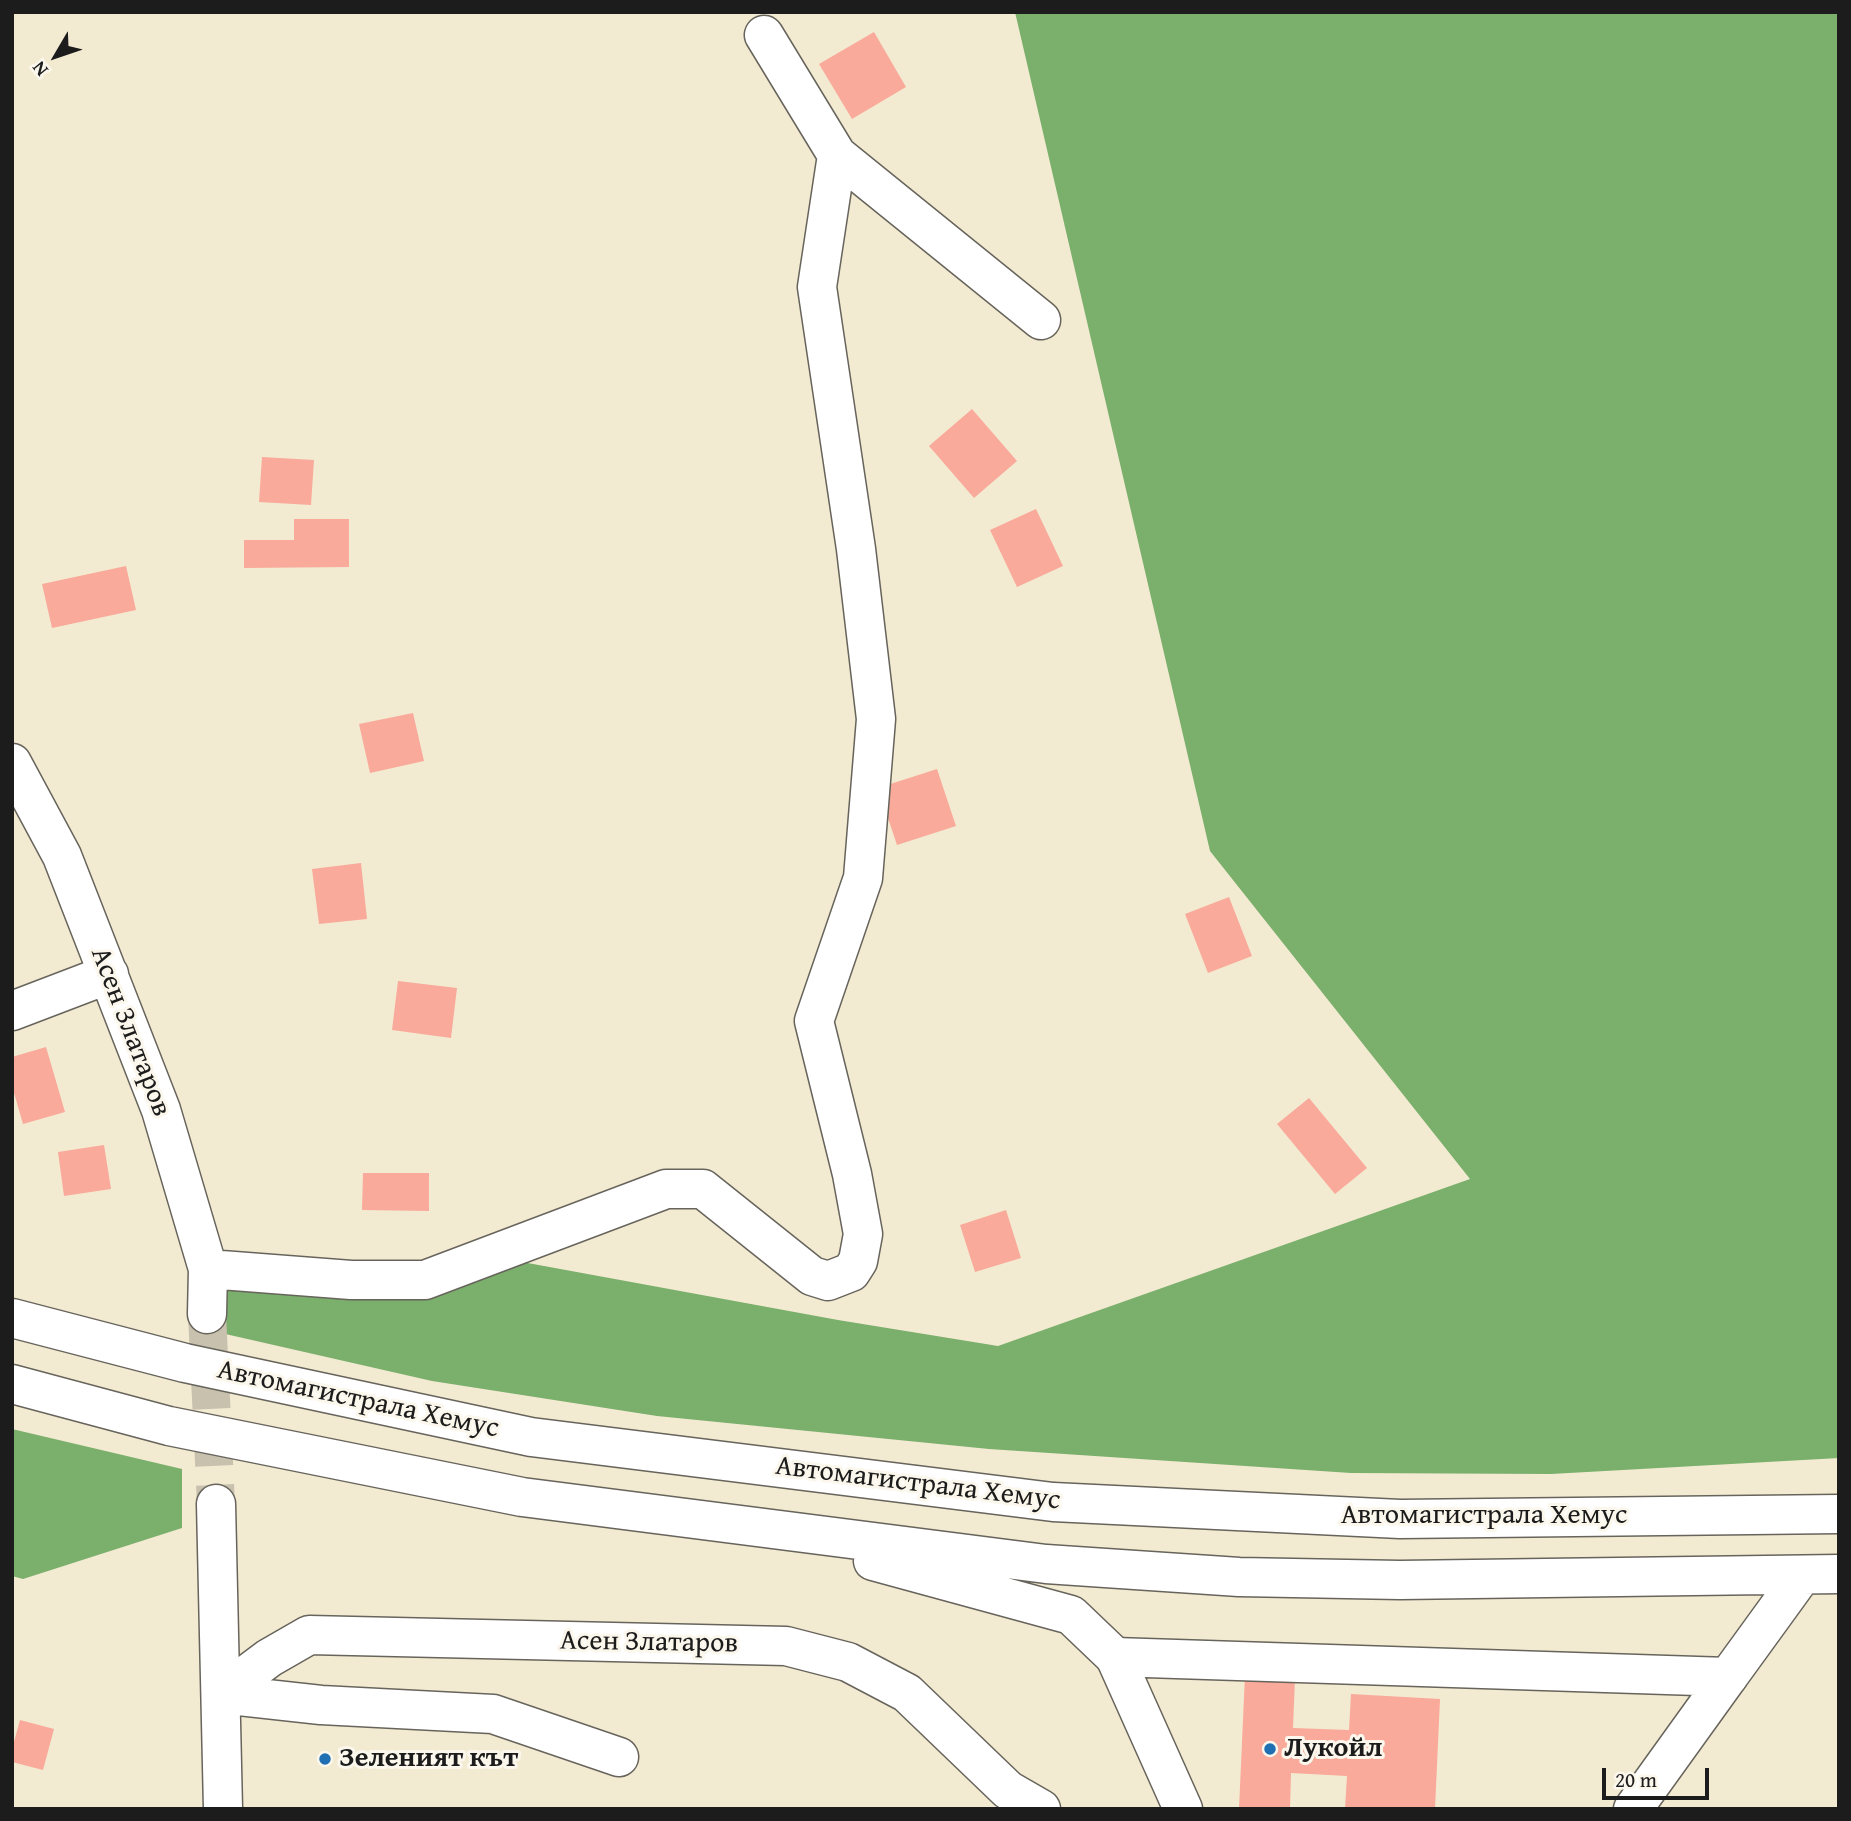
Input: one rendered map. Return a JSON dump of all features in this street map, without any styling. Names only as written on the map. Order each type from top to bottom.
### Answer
[{"type":"main road","points":[[764,35],[837,155],[1041,320]]},
{"type":"main road","points":[[208,1269],[351,1280],[425,1280],[666,1189],[703,1189],[812,1276],[828,1280],[851,1272],[858,1261],[863,1234],[814,1021],[863,878],[876,719],[856,549],[817,287],[837,155]]},
{"type":"main road","name":"Асен Златаров","points":[[12,763],[62,856],[161,1110],[208,1269],[207,1314]]},
{"type":"main road","points":[[12,1011],[109,974]]},
{"type":"main road","name":"Автомагистрала Хемус","points":[[12,1318],[185,1363],[531,1437],[1053,1502],[1400,1519],[1839,1514]]},
{"type":"main road","points":[[12,1384],[169,1426],[522,1497],[1046,1564],[1239,1577],[1414,1580],[1820,1575]]},
{"type":"main road","points":[[216,1504],[223,1809]]},
{"type":"main road","points":[[733,1523],[1071,1615],[1115,1657],[1183,1809]]},
{"type":"main road","points":[[1633,1809],[1728,1677],[1820,1575]]},
{"type":"main road","name":"Асен Златаров","points":[[220,1694],[269,1658],[309,1635],[786,1646],[848,1662],[907,1693],[1008,1790],[1041,1809]]},
{"type":"main road","points":[[1115,1657],[1728,1677]]},
{"type":"main road","points":[[220,1694],[321,1705],[493,1714],[619,1757]]},
{"type":"green space","points":[[1015,12],[1839,12],[1839,1458],[1551,1474],[1351,1473],[989,1449],[657,1416],[432,1381],[221,1333],[213,1277],[495,1257],[838,1320],[998,1346],[1470,1179],[1210,851]]},
{"type":"green space","points":[[12,1429],[182,1469],[182,1528],[23,1579],[12,1576]]},
{"type":"building","points":[[874,32],[906,87],[852,119],[819,64]]},
{"type":"building","points":[[972,409],[1017,461],[974,498],[929,446]]},
{"type":"building","points":[[262,457],[314,460],[311,505],[259,502]]},
{"type":"building","points":[[1036,509],[1063,566],[1017,587],[990,530]]},
{"type":"building","points":[[294,519],[349,519],[349,567],[244,568],[244,540],[294,540]]},
{"type":"building","points":[[126,566],[136,610],[52,628],[42,584]]},
{"type":"building","points":[[413,713],[424,761],[370,773],[359,724]]},
{"type":"building","points":[[937,769],[956,826],[897,845],[878,788]]},
{"type":"building","points":[[361,863],[367,919],[319,924],[312,869]]},
{"type":"building","points":[[1229,897],[1252,956],[1208,973],[1185,914]]},
{"type":"building","points":[[398,981],[457,988],[451,1038],[392,1030]]},
{"type":"building","points":[[46,1047],[65,1112],[23,1124],[12,1086],[12,1057]]},
{"type":"building","points":[[1309,1098],[1367,1168],[1335,1194],[1277,1124]]},
{"type":"building","points":[[104,1145],[111,1189],[64,1196],[58,1152]]},
{"type":"building","points":[[363,1173],[429,1173],[429,1211],[362,1210]]},
{"type":"building","points":[[1006,1210],[1021,1258],[975,1272],[960,1225]]},
{"type":"building","points":[[1245,1675],[1295,1678],[1293,1728],[1349,1730],[1351,1694],[1440,1699],[1435,1809],[1345,1809],[1347,1776],[1291,1773],[1290,1809],[1239,1809]]},
{"type":"building","points":[[20,1720],[54,1729],[43,1770],[12,1762],[12,1749]]},
{"type":"tunnel","points":[[207,1314],[216,1504]]},
{"type":"place","name":"Лукойл","points":[[1270,1749]]},
{"type":"place","name":"Зеленият кът","points":[[325,1759]]}]
